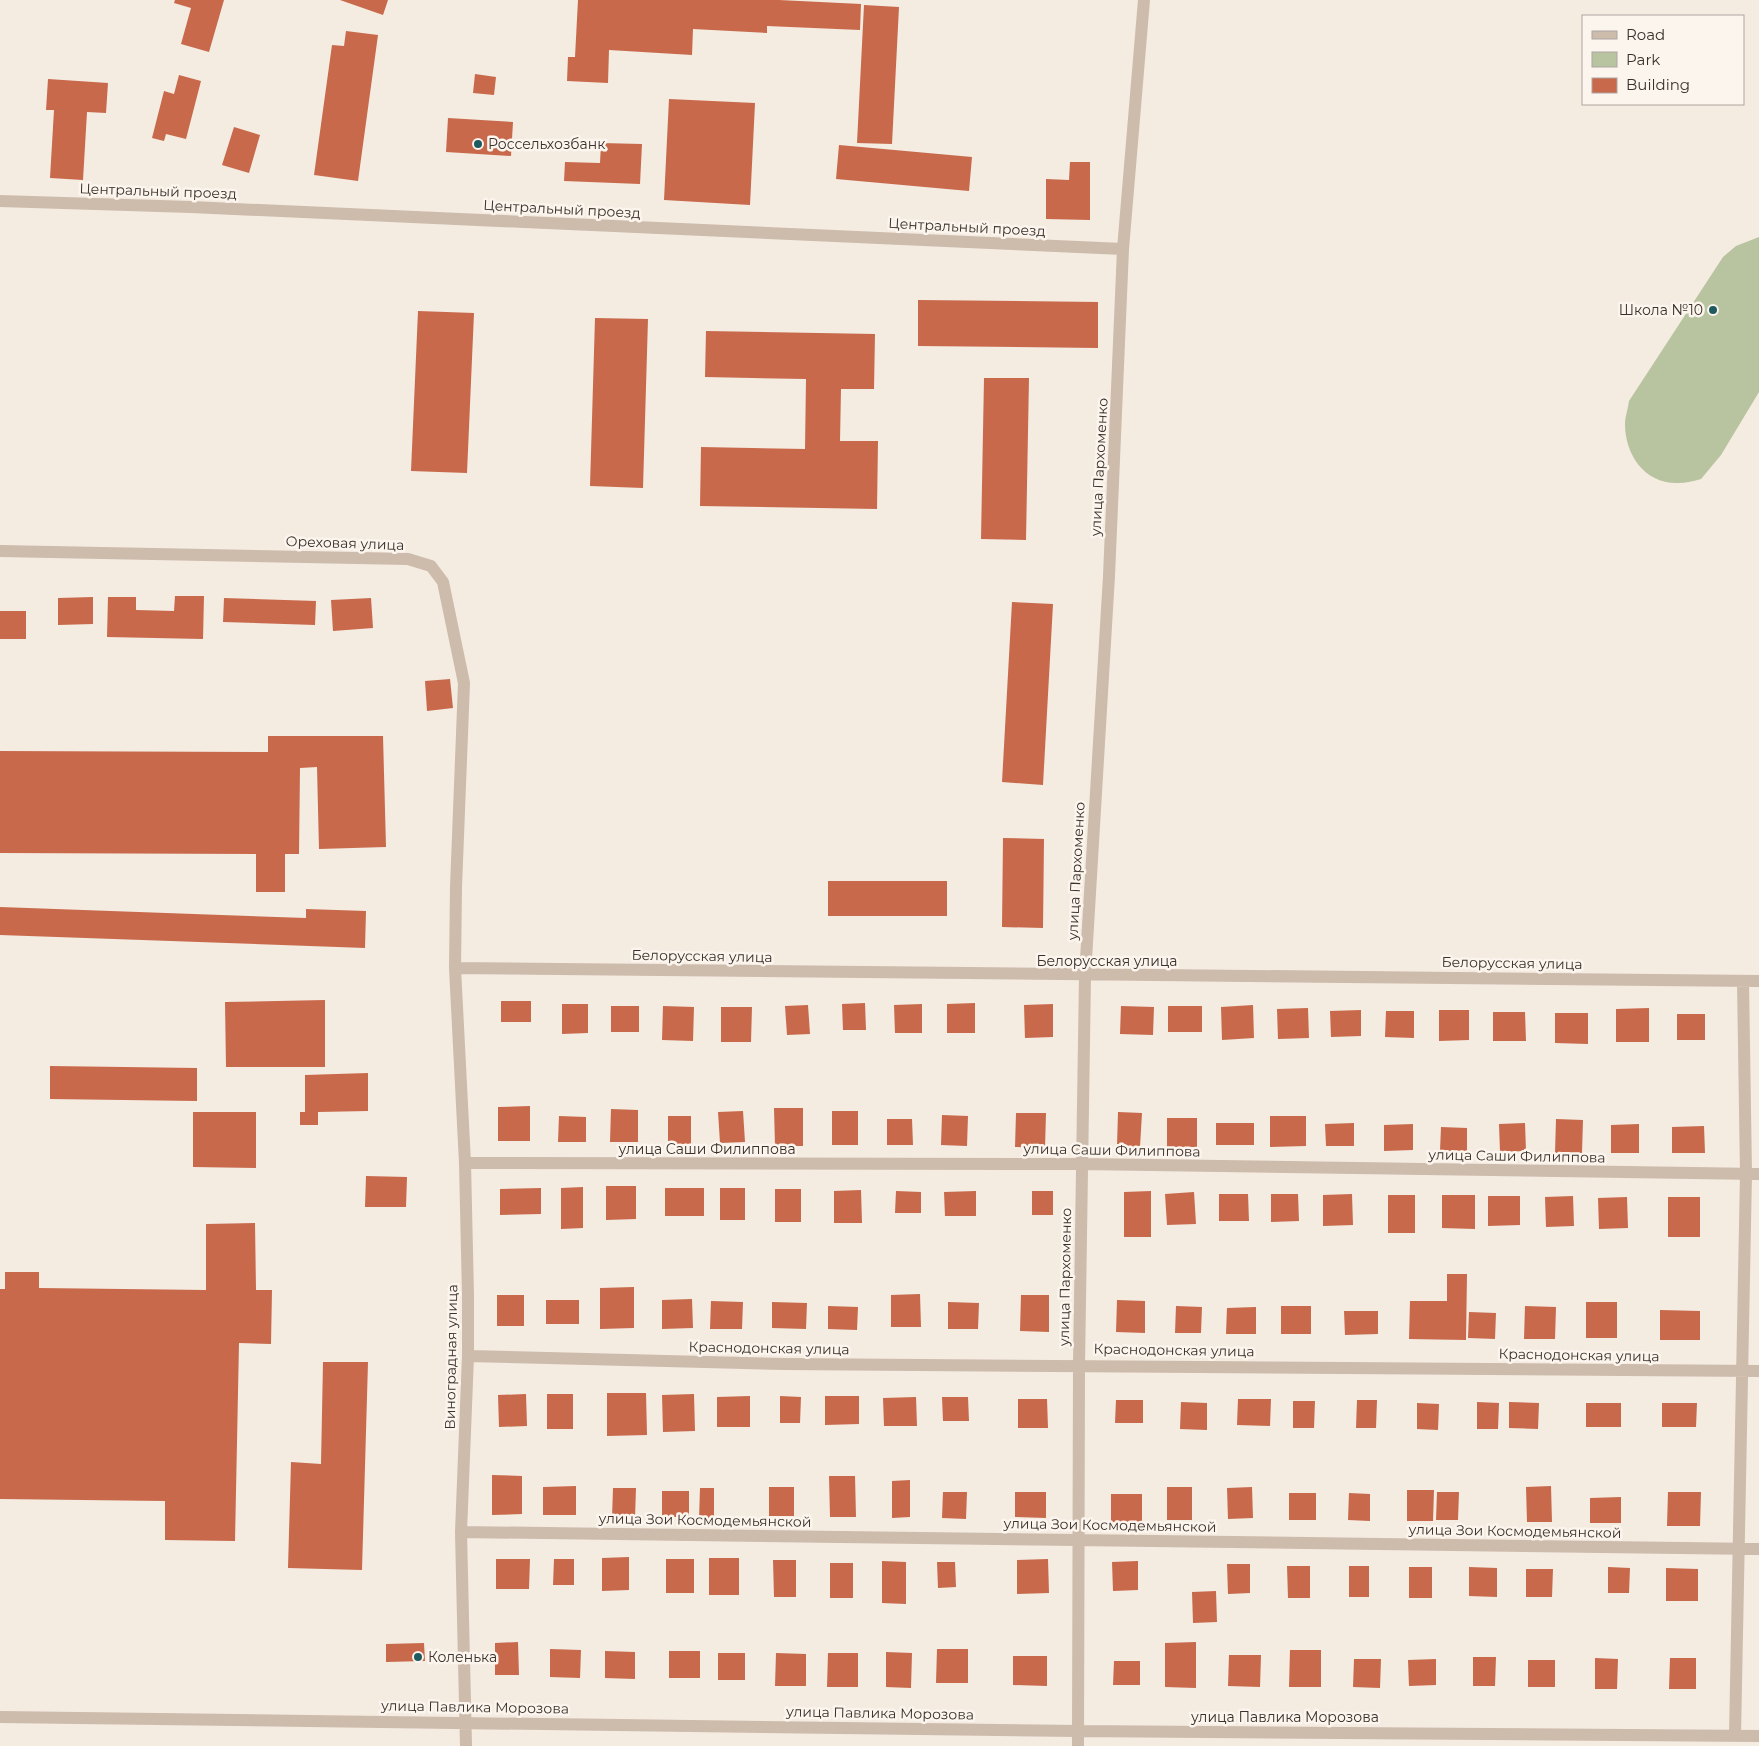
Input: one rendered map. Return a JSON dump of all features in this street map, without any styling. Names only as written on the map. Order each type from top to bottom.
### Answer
[{"type":"street","name":"улица Пархоменко","points":[[1078,1746],[1079,1364],[1085,976],[1109,576],[1123,249],[1144,0]]},
{"type":"street","name":"Центральный проезд","points":[[0,201],[200,208],[1123,249]]},
{"type":"street","name":"Ореховая улица","points":[[0,551],[408,559],[431,566],[443,582],[464,683],[456,887],[455,968]]},
{"type":"street","name":"Белорусская улица","points":[[455,968],[1085,976],[1759,981]]},
{"type":"street","name":"Виноградная улица","points":[[455,968],[464,1163],[468,1356],[461,1532],[466,1746]]},
{"type":"street","points":[[1735,1736],[1746,1174],[1743,981]]},
{"type":"street","name":"улица Саши Филиппова","points":[[464,1163],[1082,1164],[1759,1174]]},
{"type":"street","name":"Краснодонская улица","points":[[468,1356],[784,1364],[1079,1364],[1759,1371]]},
{"type":"street","name":"улица Зои Космодемьянской","points":[[461,1532],[1759,1549]]},
{"type":"street","name":"улица Павлика Морозова","points":[[0,1717],[465,1722],[1568,1740],[1759,1736]]},
{"type":"green space","points":[[1759,237],[1759,392],[1721,455],[1701,479],[1678,483],[1656,479],[1639,466],[1629,446],[1625,419],[1629,401],[1723,257],[1736,246]]},
{"type":"building","points":[[175,0],[224,0],[209,52],[181,44],[191,8],[174,3]]},
{"type":"building","points":[[340,0],[388,0],[383,15]]},
{"type":"building","points":[[578,0],[779,0],[861,4],[860,30],[767,26],[767,33],[693,29],[692,55],[609,50],[608,83],[567,81],[568,57],[575,57]]},
{"type":"building","points":[[864,5],[899,7],[892,144],[857,143]]},
{"type":"building","points":[[346,31],[378,35],[358,181],[314,175],[332,45],[344,46]]},
{"type":"building","points":[[475,74],[496,77],[494,95],[473,93]]},
{"type":"building","points":[[179,75],[201,81],[186,139],[166,134],[164,141],[152,138],[164,91],[174,94]]},
{"type":"building","points":[[48,79],[108,83],[106,113],[87,112],[83,180],[50,178],[54,110],[46,110]]},
{"type":"building","points":[[669,99],[755,103],[750,205],[664,200]]},
{"type":"building","points":[[448,118],[513,122],[511,156],[446,152]]},
{"type":"building","points":[[234,127],[260,135],[249,173],[222,165]]},
{"type":"building","points":[[601,143],[642,144],[640,184],[564,181],[565,162],[600,163]]},
{"type":"building","points":[[839,145],[972,157],[969,191],[836,179]]},
{"type":"building","points":[[1070,162],[1090,162],[1090,220],[1046,219],[1046,179],[1069,180]]},
{"type":"building","points":[[918,300],[1098,302],[1098,348],[918,346]]},
{"type":"building","points":[[418,311],[474,313],[467,473],[411,471]]},
{"type":"building","points":[[595,318],[648,319],[643,488],[590,486]]},
{"type":"building","points":[[706,331],[875,334],[874,389],[841,389],[840,441],[878,441],[877,509],[700,506],[701,447],[805,449],[806,379],[705,377]]},
{"type":"building","points":[[984,378],[1029,378],[1026,540],[981,539]]},
{"type":"building","points":[[175,596],[204,596],[203,639],[107,637],[108,597],[136,597],[136,610],[174,611]]},
{"type":"building","points":[[93,597],[93,624],[58,625],[58,598]]},
{"type":"building","points":[[224,598],[316,601],[315,625],[223,622]]},
{"type":"building","points":[[371,598],[373,628],[333,631],[331,600]]},
{"type":"building","points":[[1012,602],[1053,604],[1043,785],[1002,782]]},
{"type":"building","points":[[0,611],[26,611],[26,639],[0,639]]},
{"type":"building","points":[[450,679],[453,708],[427,711],[425,681]]},
{"type":"building","points":[[268,736],[383,736],[386,847],[319,849],[317,767],[300,768],[299,854],[285,854],[285,892],[256,892],[256,854],[0,853],[0,751],[268,752]]},
{"type":"building","points":[[1003,838],[1044,839],[1043,928],[1002,927]]},
{"type":"building","points":[[828,881],[947,881],[947,916],[828,916]]},
{"type":"building","points":[[0,907],[306,918],[306,909],[366,911],[365,948],[0,935]]},
{"type":"building","points":[[325,1000],[325,1067],[226,1067],[225,1002]]},
{"type":"building","points":[[501,1001],[531,1001],[531,1022],[501,1022]]},
{"type":"building","points":[[865,1003],[866,1030],[843,1030],[842,1004]]},
{"type":"building","points":[[975,1003],[975,1033],[947,1033],[947,1004]]},
{"type":"building","points":[[562,1004],[588,1004],[588,1033],[562,1034]]},
{"type":"building","points":[[922,1004],[922,1033],[895,1033],[894,1005]]},
{"type":"building","points":[[1053,1004],[1053,1037],[1025,1038],[1024,1005]]},
{"type":"building","points":[[808,1005],[810,1034],[787,1035],[785,1006]]},
{"type":"building","points":[[1253,1005],[1254,1038],[1222,1040],[1221,1007]]},
{"type":"building","points":[[611,1006],[639,1006],[639,1032],[611,1032]]},
{"type":"building","points":[[663,1006],[694,1007],[693,1041],[662,1040]]},
{"type":"building","points":[[1121,1006],[1154,1007],[1153,1035],[1120,1034]]},
{"type":"building","points":[[1168,1006],[1202,1006],[1202,1032],[1168,1032]]},
{"type":"building","points":[[721,1007],[752,1007],[751,1042],[721,1042]]},
{"type":"building","points":[[1308,1008],[1309,1038],[1278,1039],[1277,1009]]},
{"type":"building","points":[[1649,1008],[1649,1042],[1616,1042],[1616,1009]]},
{"type":"building","points":[[1361,1010],[1361,1036],[1331,1037],[1330,1011]]},
{"type":"building","points":[[1439,1010],[1469,1010],[1469,1040],[1439,1041]]},
{"type":"building","points":[[1386,1011],[1414,1011],[1414,1038],[1385,1037]]},
{"type":"building","points":[[1493,1012],[1525,1012],[1526,1041],[1493,1041]]},
{"type":"building","points":[[1555,1013],[1588,1013],[1588,1044],[1555,1043]]},
{"type":"building","points":[[1677,1014],[1705,1014],[1705,1040],[1677,1040]]},
{"type":"building","points":[[50,1066],[197,1068],[197,1101],[50,1099]]},
{"type":"building","points":[[368,1073],[368,1111],[318,1112],[318,1125],[300,1125],[300,1112],[305,1112],[305,1075]]},
{"type":"building","points":[[530,1106],[530,1141],[498,1141],[498,1107]]},
{"type":"building","points":[[774,1108],[803,1108],[803,1146],[775,1146]]},
{"type":"building","points":[[611,1109],[638,1110],[638,1142],[610,1142]]},
{"type":"building","points":[[743,1111],[745,1142],[720,1143],[718,1112]]},
{"type":"building","points":[[832,1111],[858,1111],[858,1145],[832,1145]]},
{"type":"building","points":[[193,1112],[256,1112],[256,1168],[193,1167]]},
{"type":"building","points":[[1118,1112],[1142,1113],[1140,1147],[1117,1146]]},
{"type":"building","points":[[1016,1113],[1046,1113],[1045,1148],[1015,1147]]},
{"type":"building","points":[[942,1115],[968,1116],[967,1146],[941,1145]]},
{"type":"building","points":[[559,1116],[586,1117],[586,1142],[558,1142]]},
{"type":"building","points":[[668,1116],[691,1116],[691,1144],[668,1144]]},
{"type":"building","points":[[1270,1116],[1306,1116],[1306,1146],[1270,1147]]},
{"type":"building","points":[[1167,1118],[1197,1118],[1197,1147],[1167,1147]]},
{"type":"building","points":[[887,1119],[912,1119],[913,1145],[887,1145]]},
{"type":"building","points":[[1556,1119],[1583,1120],[1582,1153],[1555,1153]]},
{"type":"building","points":[[1216,1123],[1254,1123],[1254,1145],[1216,1145]]},
{"type":"building","points":[[1354,1123],[1354,1146],[1326,1146],[1325,1124]]},
{"type":"building","points":[[1525,1123],[1526,1151],[1500,1152],[1499,1124]]},
{"type":"building","points":[[1413,1124],[1413,1150],[1384,1151],[1384,1125]]},
{"type":"building","points":[[1639,1124],[1639,1153],[1611,1153],[1611,1125]]},
{"type":"building","points":[[1704,1126],[1705,1153],[1672,1153],[1672,1127]]},
{"type":"building","points":[[1441,1127],[1467,1128],[1467,1151],[1440,1151]]},
{"type":"building","points":[[366,1176],[407,1177],[406,1207],[365,1207]]},
{"type":"building","points":[[606,1186],[636,1186],[636,1219],[606,1220]]},
{"type":"building","points":[[583,1187],[583,1228],[561,1229],[561,1188]]},
{"type":"building","points":[[541,1188],[541,1214],[500,1215],[500,1189]]},
{"type":"building","points":[[665,1188],[704,1188],[704,1216],[665,1216]]},
{"type":"building","points":[[720,1188],[745,1188],[745,1220],[720,1220]]},
{"type":"building","points":[[775,1189],[801,1189],[801,1222],[775,1222]]},
{"type":"building","points":[[861,1190],[862,1223],[834,1223],[834,1191]]},
{"type":"building","points":[[896,1191],[921,1192],[921,1213],[895,1213]]},
{"type":"building","points":[[976,1191],[976,1216],[945,1216],[944,1192]]},
{"type":"building","points":[[1032,1191],[1053,1191],[1053,1215],[1032,1215]]},
{"type":"building","points":[[1151,1191],[1151,1237],[1124,1237],[1124,1192]]},
{"type":"building","points":[[1194,1192],[1196,1224],[1167,1225],[1165,1194]]},
{"type":"building","points":[[1219,1194],[1248,1194],[1249,1221],[1219,1221]]},
{"type":"building","points":[[1271,1194],[1298,1194],[1299,1221],[1271,1222]]},
{"type":"building","points":[[1352,1194],[1353,1225],[1323,1226],[1323,1195]]},
{"type":"building","points":[[1388,1195],[1415,1195],[1415,1233],[1388,1233]]},
{"type":"building","points":[[1442,1195],[1475,1195],[1475,1229],[1442,1228]]},
{"type":"building","points":[[1488,1196],[1520,1196],[1520,1225],[1488,1226]]},
{"type":"building","points":[[1573,1196],[1574,1226],[1546,1227],[1545,1197]]},
{"type":"building","points":[[1627,1197],[1628,1228],[1599,1229],[1598,1198]]},
{"type":"building","points":[[1668,1197],[1700,1197],[1700,1237],[1668,1237]]},
{"type":"building","points":[[255,1223],[256,1290],[272,1290],[271,1344],[239,1343],[235,1541],[165,1540],[165,1501],[0,1499],[0,1289],[5,1289],[5,1272],[39,1272],[39,1288],[206,1290],[206,1224]]},
{"type":"building","points":[[1447,1274],[1467,1274],[1466,1340],[1409,1339],[1410,1301],[1447,1301]]},
{"type":"building","points":[[634,1287],[634,1328],[600,1329],[600,1288]]},
{"type":"building","points":[[920,1294],[921,1327],[891,1327],[891,1295]]},
{"type":"building","points":[[497,1295],[524,1295],[524,1326],[497,1326]]},
{"type":"building","points":[[1021,1295],[1049,1295],[1049,1332],[1020,1331]]},
{"type":"building","points":[[692,1299],[693,1328],[662,1329],[662,1300]]},
{"type":"building","points":[[546,1300],[579,1300],[579,1324],[546,1324]]},
{"type":"building","points":[[1117,1300],[1145,1301],[1145,1333],[1116,1332]]},
{"type":"building","points":[[711,1301],[743,1302],[742,1329],[710,1329]]},
{"type":"building","points":[[772,1302],[807,1303],[806,1329],[772,1328]]},
{"type":"building","points":[[948,1302],[979,1303],[978,1329],[948,1329]]},
{"type":"building","points":[[1586,1302],[1617,1302],[1617,1338],[1586,1338]]},
{"type":"building","points":[[828,1306],[858,1307],[857,1330],[828,1329]]},
{"type":"building","points":[[1176,1306],[1202,1307],[1201,1333],[1175,1333]]},
{"type":"building","points":[[1281,1306],[1311,1306],[1311,1334],[1281,1334]]},
{"type":"building","points":[[1525,1306],[1556,1307],[1555,1339],[1524,1339]]},
{"type":"building","points":[[1256,1307],[1256,1334],[1226,1334],[1227,1308]]},
{"type":"building","points":[[1660,1310],[1700,1311],[1700,1340],[1660,1340]]},
{"type":"building","points":[[1344,1311],[1378,1311],[1378,1334],[1345,1335]]},
{"type":"building","points":[[1469,1312],[1496,1313],[1495,1339],[1468,1338]]},
{"type":"building","points":[[323,1362],[368,1362],[362,1570],[288,1568],[291,1462],[321,1464]]},
{"type":"building","points":[[607,1393],[646,1393],[647,1435],[607,1436]]},
{"type":"building","points":[[526,1394],[527,1426],[499,1427],[498,1395]]},
{"type":"building","points":[[547,1394],[573,1394],[573,1429],[547,1429]]},
{"type":"building","points":[[694,1394],[695,1431],[663,1432],[662,1395]]},
{"type":"building","points":[[750,1396],[750,1427],[717,1427],[717,1397]]},
{"type":"building","points":[[780,1396],[801,1397],[800,1423],[780,1423]]},
{"type":"building","points":[[825,1396],[859,1396],[859,1424],[825,1425]]},
{"type":"building","points":[[916,1397],[917,1426],[884,1426],[883,1398]]},
{"type":"building","points":[[942,1397],[968,1397],[969,1421],[943,1421]]},
{"type":"building","points":[[1018,1399],[1047,1399],[1048,1428],[1018,1428]]},
{"type":"building","points":[[1238,1399],[1271,1399],[1270,1426],[1237,1425]]},
{"type":"building","points":[[1116,1400],[1143,1400],[1143,1423],[1115,1423]]},
{"type":"building","points":[[1357,1400],[1377,1400],[1376,1428],[1356,1428]]},
{"type":"building","points":[[1293,1401],[1315,1401],[1314,1428],[1293,1428]]},
{"type":"building","points":[[1181,1402],[1207,1403],[1207,1430],[1180,1429]]},
{"type":"building","points":[[1477,1402],[1499,1403],[1498,1429],[1477,1429]]},
{"type":"building","points":[[1509,1402],[1539,1403],[1538,1429],[1509,1428]]},
{"type":"building","points":[[1417,1403],[1439,1404],[1438,1430],[1417,1429]]},
{"type":"building","points":[[1586,1403],[1621,1403],[1621,1427],[1586,1427]]},
{"type":"building","points":[[1662,1403],[1697,1403],[1696,1427],[1662,1427]]},
{"type":"building","points":[[492,1475],[522,1476],[522,1514],[492,1515]]},
{"type":"building","points":[[829,1476],[855,1476],[856,1517],[830,1517]]},
{"type":"building","points":[[910,1480],[910,1517],[892,1518],[892,1481]]},
{"type":"building","points":[[576,1486],[576,1515],[543,1515],[543,1487]]},
{"type":"building","points":[[1551,1486],[1552,1522],[1527,1522],[1526,1487]]},
{"type":"building","points":[[769,1487],[794,1487],[794,1516],[769,1516]]},
{"type":"building","points":[[1167,1487],[1192,1487],[1192,1520],[1167,1520]]},
{"type":"building","points":[[1252,1487],[1253,1518],[1228,1519],[1227,1488]]},
{"type":"building","points":[[613,1488],[636,1488],[635,1518],[612,1518]]},
{"type":"building","points":[[700,1488],[714,1488],[714,1520],[699,1520]]},
{"type":"building","points":[[1407,1490],[1434,1490],[1433,1521],[1407,1521]]},
{"type":"building","points":[[662,1491],[689,1491],[689,1517],[662,1517]]},
{"type":"building","points":[[943,1492],[967,1492],[966,1519],[942,1518]]},
{"type":"building","points":[[1015,1492],[1046,1492],[1046,1518],[1015,1517]]},
{"type":"building","points":[[1437,1492],[1459,1492],[1458,1520],[1436,1520]]},
{"type":"building","points":[[1668,1492],[1701,1492],[1700,1526],[1667,1526]]},
{"type":"building","points":[[1289,1493],[1316,1493],[1316,1520],[1289,1520]]},
{"type":"building","points":[[1349,1493],[1370,1494],[1370,1521],[1348,1520]]},
{"type":"building","points":[[1111,1494],[1142,1494],[1142,1522],[1111,1522]]},
{"type":"building","points":[[1621,1497],[1621,1523],[1590,1523],[1590,1498]]},
{"type":"building","points":[[629,1557],[629,1590],[602,1591],[602,1558]]},
{"type":"building","points":[[709,1558],[739,1558],[739,1595],[709,1595]]},
{"type":"building","points":[[496,1559],[530,1559],[529,1589],[496,1589]]},
{"type":"building","points":[[554,1559],[574,1559],[574,1585],[553,1585]]},
{"type":"building","points":[[666,1559],[694,1559],[694,1593],[666,1593]]},
{"type":"building","points":[[1048,1559],[1049,1593],[1017,1594],[1017,1560]]},
{"type":"building","points":[[773,1560],[796,1560],[796,1597],[774,1597]]},
{"type":"building","points":[[882,1561],[906,1562],[906,1604],[882,1603]]},
{"type":"building","points":[[1138,1561],[1138,1590],[1113,1591],[1112,1562]]},
{"type":"building","points":[[937,1562],[955,1562],[956,1587],[938,1588]]},
{"type":"building","points":[[830,1563],[853,1563],[853,1598],[830,1598]]},
{"type":"building","points":[[1227,1564],[1250,1564],[1250,1593],[1228,1594]]},
{"type":"building","points":[[1287,1566],[1310,1566],[1310,1598],[1288,1598]]},
{"type":"building","points":[[1349,1566],[1369,1566],[1369,1597],[1349,1597]]},
{"type":"building","points":[[1409,1567],[1432,1567],[1432,1598],[1409,1598]]},
{"type":"building","points":[[1469,1567],[1497,1568],[1497,1597],[1469,1596]]},
{"type":"building","points":[[1608,1567],[1630,1568],[1629,1593],[1608,1593]]},
{"type":"building","points":[[1666,1568],[1698,1569],[1698,1601],[1666,1601]]},
{"type":"building","points":[[1526,1569],[1553,1569],[1552,1597],[1526,1597]]},
{"type":"building","points":[[1216,1591],[1217,1622],[1193,1623],[1192,1592]]},
{"type":"building","points":[[518,1642],[519,1675],[495,1675],[495,1643]]},
{"type":"building","points":[[1196,1642],[1196,1688],[1165,1687],[1165,1643]]},
{"type":"building","points":[[424,1643],[425,1661],[386,1662],[386,1644]]},
{"type":"building","points":[[550,1649],[581,1650],[580,1678],[550,1677]]},
{"type":"building","points":[[937,1649],[968,1649],[968,1683],[936,1683]]},
{"type":"building","points":[[1290,1650],[1321,1650],[1321,1687],[1289,1687]]},
{"type":"building","points":[[605,1651],[635,1652],[635,1679],[605,1678]]},
{"type":"building","points":[[669,1651],[700,1651],[700,1678],[669,1678]]},
{"type":"building","points":[[886,1652],[912,1653],[911,1688],[886,1687]]},
{"type":"building","points":[[718,1653],[745,1653],[745,1680],[718,1680]]},
{"type":"building","points":[[776,1653],[806,1654],[806,1686],[775,1686]]},
{"type":"building","points":[[828,1653],[858,1653],[858,1687],[827,1687]]},
{"type":"building","points":[[1229,1655],[1261,1655],[1260,1687],[1228,1686]]},
{"type":"building","points":[[1013,1656],[1047,1656],[1047,1686],[1013,1685]]},
{"type":"building","points":[[1473,1657],[1496,1657],[1495,1686],[1473,1686]]},
{"type":"building","points":[[1595,1658],[1618,1659],[1617,1689],[1595,1689]]},
{"type":"building","points":[[1670,1658],[1696,1658],[1696,1689],[1669,1689]]},
{"type":"building","points":[[1354,1659],[1381,1659],[1380,1688],[1353,1687]]},
{"type":"building","points":[[1436,1659],[1436,1685],[1409,1686],[1408,1660]]},
{"type":"building","points":[[1528,1660],[1555,1660],[1555,1687],[1528,1687]]},
{"type":"building","points":[[1114,1661],[1140,1661],[1140,1685],[1113,1685]]},
{"type":"place","name":"Россельхозбанк","points":[[478,144]]},
{"type":"place","name":"Школа №10","points":[[1713,310]]},
{"type":"place","name":"Коленька","points":[[418,1657]]}]
